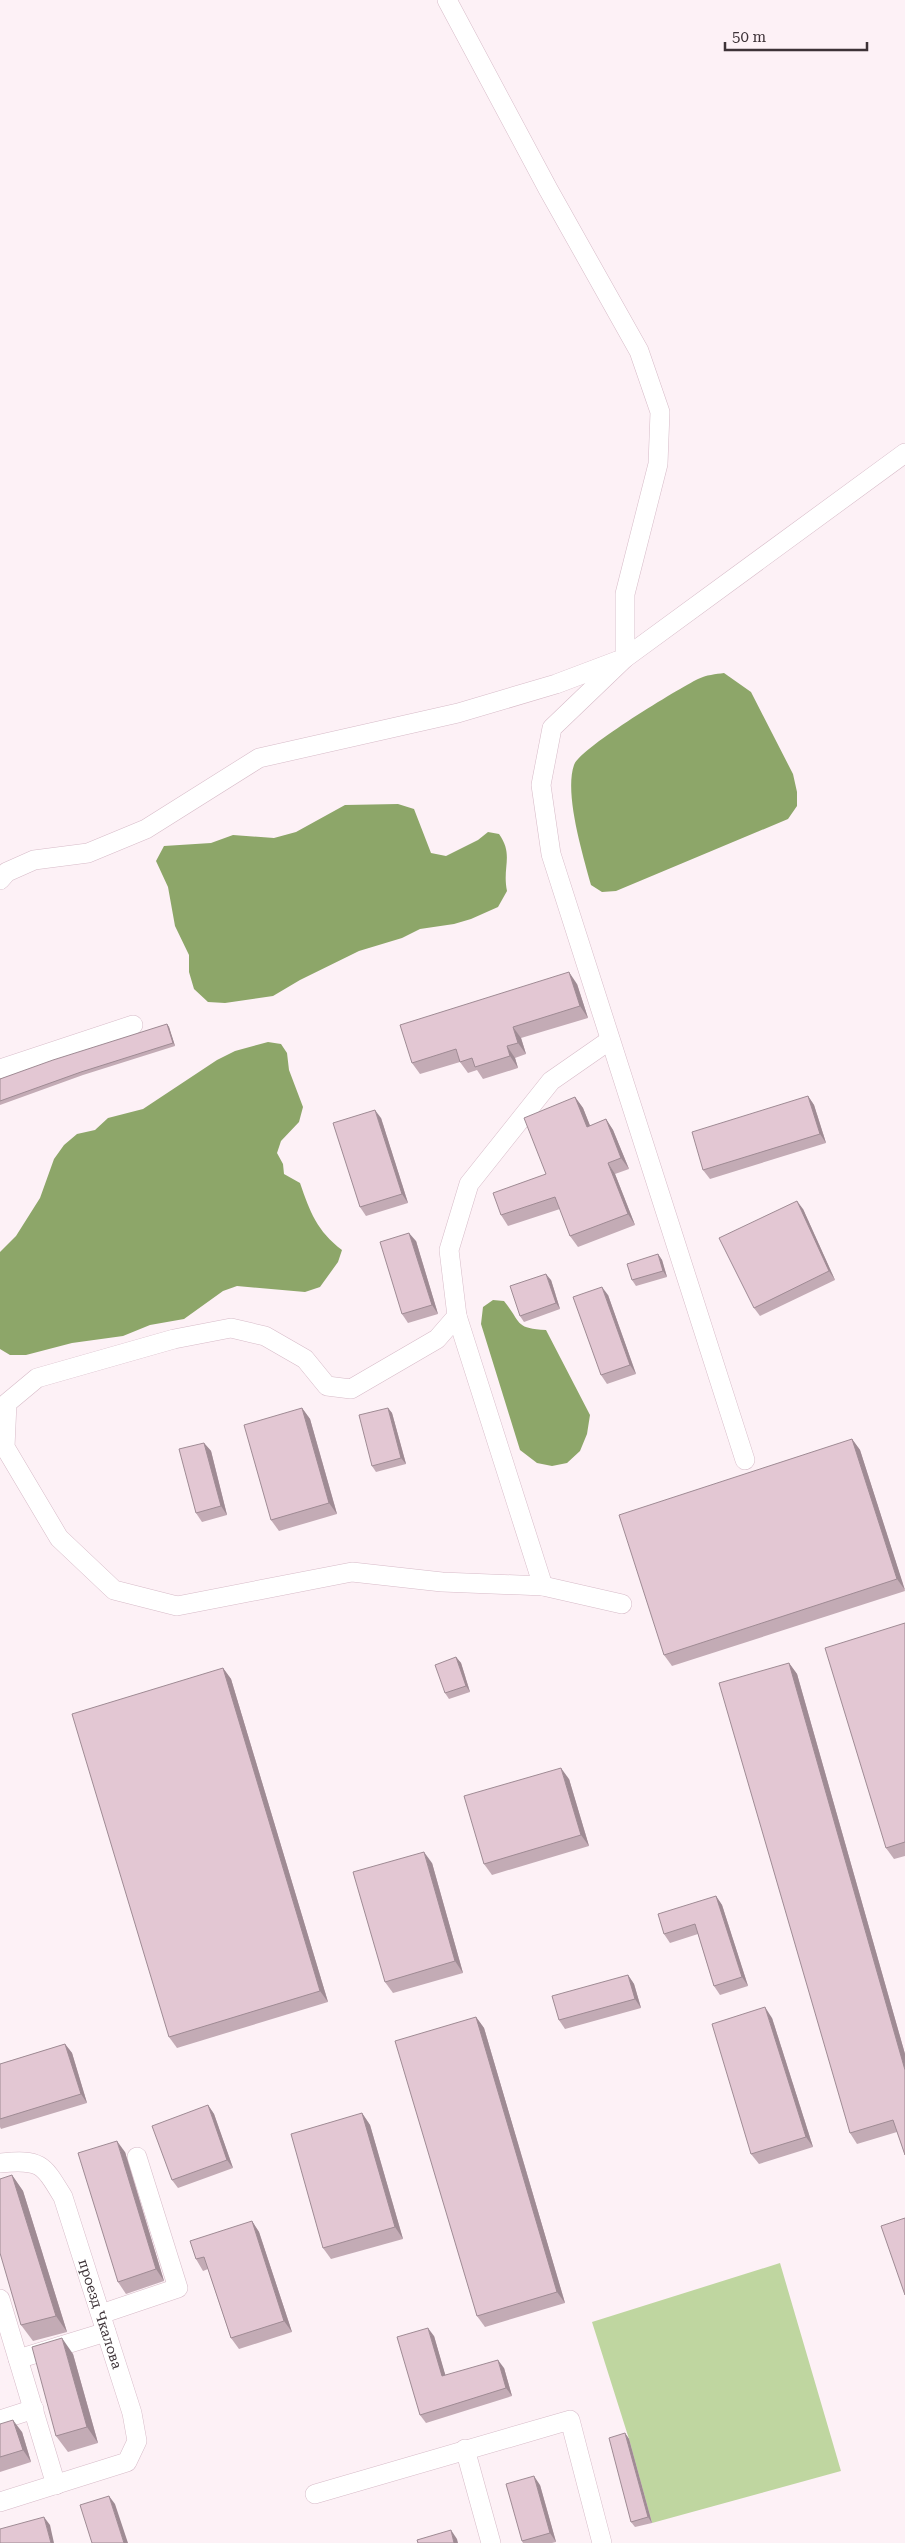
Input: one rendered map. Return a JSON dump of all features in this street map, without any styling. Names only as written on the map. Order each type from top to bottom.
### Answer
[{"type":"street","points":[[447,0],[548,189],[639,351],[660,412],[658,464],[625,594],[625,658]]},
{"type":"street","points":[[745,1460],[551,854],[541,785],[552,728],[625,658],[905,452]]},
{"type":"street","points":[[0,880],[7,872],[34,860],[88,853],[146,829],[258,758],[458,712],[556,684],[625,658]]},
{"type":"street","points":[[0,1069],[133,1025]]},
{"type":"street","points":[[543,1586],[456,1316],[449,1250],[469,1184],[551,1081],[610,1040]]},
{"type":"street","points":[[456,1316],[437,1339],[351,1389],[327,1386],[305,1360],[265,1336],[231,1328],[174,1338],[37,1378],[7,1403],[5,1447],[59,1538],[114,1590],[177,1606],[352,1572],[442,1582],[543,1586],[622,1604]]},
{"type":"street","points":[[101,2314],[178,2288],[137,2157]]},
{"type":"street","name":"проезд Чкалова","points":[[0,2163],[24,2160],[46,2169],[63,2197],[132,2413],[137,2441],[127,2462],[56,2485]]},
{"type":"street","points":[[0,2298],[56,2485],[0,2502]]},
{"type":"street","points":[[18,2359],[106,2332]]},
{"type":"street","points":[[0,2420],[34,2410]]},
{"type":"street","points":[[314,2494],[570,2420],[602,2543]]},
{"type":"street","points":[[466,2449],[491,2543]]},
{"type":"shaded area","points":[[724,673],[751,692],[793,774],[797,792],[797,806],[788,819],[616,891],[602,892],[591,885],[579,841],[571,792],[574,765],[593,746],[671,694],[698,679]]},
{"type":"shaded area","points":[[398,804],[414,809],[431,853],[446,856],[478,840],[488,832],[499,834],[506,848],[507,855],[507,891],[498,907],[471,919],[454,924],[420,929],[402,938],[359,951],[300,980],[273,996],[225,1003],[208,1002],[194,989],[189,972],[189,955],[175,926],[168,887],[156,861],[164,846],[211,843],[233,835],[274,838],[296,832],[345,805]]},
{"type":"shaded area","points":[[268,1042],[281,1044],[287,1053],[289,1070],[303,1107],[299,1122],[281,1141],[277,1153],[283,1164],[284,1174],[300,1183],[307,1203],[320,1228],[342,1250],[338,1262],[320,1287],[305,1292],[237,1286],[223,1291],[184,1319],[150,1325],[123,1336],[72,1343],[26,1355],[10,1355],[0,1349],[0,1252],[16,1236],[40,1198],[54,1159],[64,1145],[77,1134],[95,1130],[108,1118],[143,1109],[217,1060],[235,1051]]},
{"type":"shaded area","points":[[493,1300],[504,1301],[523,1326],[546,1330],[590,1415],[587,1434],[580,1451],[567,1463],[552,1466],[537,1463],[520,1450],[481,1324],[483,1307]]},
{"type":"shaded area","points":[[780,2263],[841,2471],[652,2523],[629,2439],[592,2322]]},
{"type":"building","points":[[569,972],[580,1006],[513,1027],[518,1043],[507,1046],[510,1056],[475,1067],[472,1058],[460,1062],[456,1049],[412,1063],[400,1025]]},
{"type":"building","points":[[167,1024],[173,1043],[81,1072],[0,1101],[0,1079]]},
{"type":"building","points":[[808,1096],[820,1134],[703,1170],[692,1132]]},
{"type":"building","points":[[575,1097],[587,1127],[606,1119],[621,1158],[608,1163],[628,1214],[570,1236],[555,1197],[501,1215],[493,1193],[546,1174],[524,1118]]},
{"type":"building","points":[[375,1110],[402,1194],[360,1207],[333,1123]]},
{"type":"building","points":[[797,1201],[829,1271],[754,1308],[719,1238]]},
{"type":"building","points":[[409,1233],[432,1305],[402,1314],[380,1242]]},
{"type":"building","points":[[658,1254],[663,1271],[632,1280],[627,1264]]},
{"type":"building","points":[[546,1274],[556,1303],[520,1316],[510,1286]]},
{"type":"building","points":[[602,1287],[630,1365],[601,1375],[573,1297]]},
{"type":"building","points":[[302,1408],[329,1503],[271,1520],[244,1425]]},
{"type":"building","points":[[388,1408],[401,1458],[372,1466],[359,1415]]},
{"type":"building","points":[[852,1439],[897,1579],[664,1655],[619,1515]]},
{"type":"building","points":[[204,1443],[221,1506],[196,1513],[179,1449]]},
{"type":"building","points":[[905,1623],[905,1842],[886,1848],[825,1648]]},
{"type":"building","points":[[456,1657],[466,1686],[445,1693],[435,1665]]},
{"type":"building","points":[[789,1663],[905,2070],[905,2155],[893,2120],[850,2133],[719,1683]]},
{"type":"building","points":[[223,1668],[320,1991],[169,2037],[72,1714]]},
{"type":"building","points":[[561,1768],[581,1835],[484,1864],[464,1796]]},
{"type":"building","points":[[424,1852],[455,1961],[385,1982],[353,1872]]},
{"type":"building","points":[[716,1896],[742,1977],[714,1986],[695,1924],[664,1934],[658,1914]]},
{"type":"building","points":[[628,1975],[635,1999],[559,2020],[552,1996]]},
{"type":"building","points":[[765,2007],[806,2137],[751,2154],[712,2024]]},
{"type":"building","points":[[476,2017],[557,2292],[477,2316],[395,2041]]},
{"type":"building","points":[[65,2044],[81,2094],[0,2119],[0,2064]]},
{"type":"building","points":[[208,2105],[227,2160],[172,2180],[152,2126]]},
{"type":"building","points":[[362,2113],[395,2227],[323,2248],[291,2134]]},
{"type":"building","points":[[117,2141],[156,2269],[118,2282],[78,2153]]},
{"type":"building","points":[[12,2175],[56,2316],[21,2325],[0,2253],[0,2179]]},
{"type":"building","points":[[905,2218],[905,2295],[881,2226]]},
{"type":"building","points":[[252,2221],[284,2321],[231,2338],[204,2257],[196,2259],[190,2241]]},
{"type":"building","points":[[428,2328],[442,2376],[498,2360],[506,2388],[420,2415],[397,2337]]},
{"type":"building","points":[[62,2338],[87,2427],[56,2436],[32,2347]]},
{"type":"building","points":[[13,2420],[23,2450],[0,2457],[0,2424]]},
{"type":"building","points":[[625,2433],[648,2517],[631,2522],[609,2438]]},
{"type":"building","points":[[534,2476],[550,2533],[522,2541],[506,2484]]},
{"type":"building","points":[[109,2496],[124,2543],[92,2543],[80,2505]]},
{"type":"building","points":[[44,2517],[51,2543],[0,2543],[0,2529]]},
{"type":"building","points":[[451,2530],[454,2543],[418,2543],[417,2540]]}]
